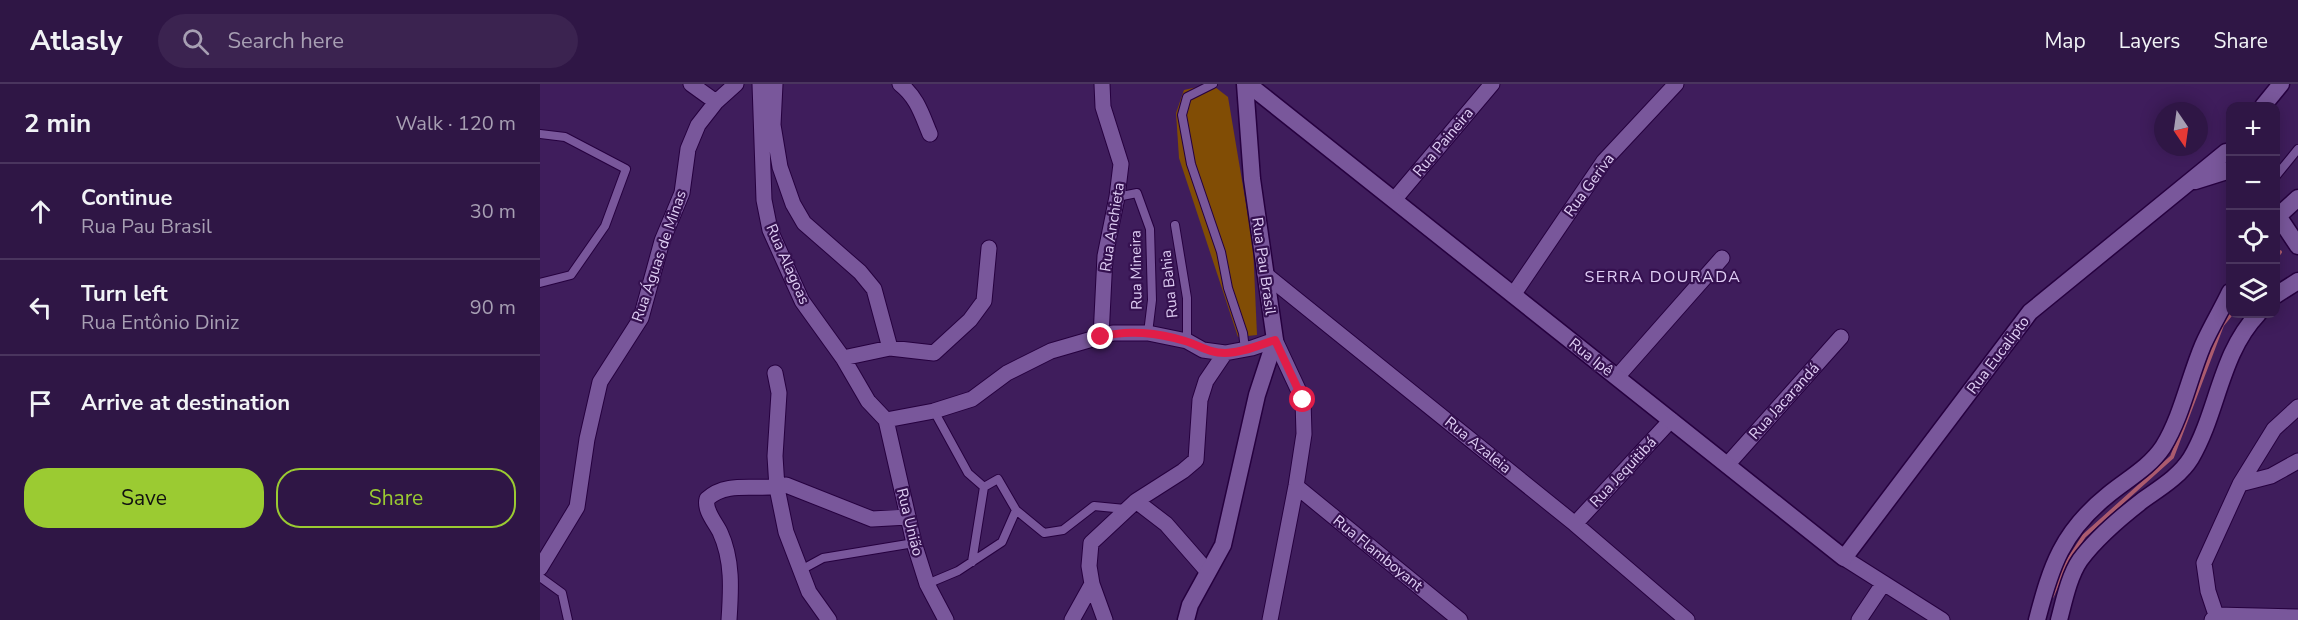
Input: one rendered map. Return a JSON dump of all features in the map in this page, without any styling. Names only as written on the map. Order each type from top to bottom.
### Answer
[{"type":"street","points":[[691,84],[716,102]]},
{"type":"street","name":"Rua Águas de Minas","points":[[540,568],[577,507],[587,439],[600,382],[641,318],[662,241],[682,193],[688,148],[698,125],[716,102],[736,84]]},
{"type":"street","name":"Rua Alagoas","points":[[760,84],[764,200],[770,230],[802,301],[843,358],[868,401],[886,420]]},
{"type":"street","points":[[775,84],[773,125],[780,167],[793,204],[804,223],[860,272],[874,289],[890,348]]},
{"type":"street","points":[[900,84],[917,102],[930,134]]},
{"type":"street","name":"Rua Anchieta","points":[[1101,337],[1105,256],[1121,164],[1103,107],[1102,84]]},
{"type":"street","name":"Rua Ipê","points":[[1246,84],[1844,558],[1942,620]]},
{"type":"street","name":"Rua Pau Brasil","points":[[1246,84],[1252,179],[1275,340],[1303,400],[1304,434],[1270,620]]},
{"type":"street","name":"Rua Paineira","points":[[1394,200],[1492,84]]},
{"type":"street","name":"Rua Geriva","points":[[1513,295],[1604,161],[1676,84]]},
{"type":"street","points":[[2266,102],[2281,84]]},
{"type":"street","name":"Rua Eucalipto","points":[[1844,558],[2030,312],[2186,184],[2226,161]]},
{"type":"street","points":[[2280,216],[2298,198]]},
{"type":"street","points":[[2280,221],[2298,246]]},
{"type":"street","points":[[843,358],[890,348],[934,352],[970,320],[984,301],[989,248]]},
{"type":"street","points":[[1617,377],[1722,258]]},
{"type":"street","name":"Rua Azaleia","points":[[1265,274],[1575,524],[1687,620]]},
{"type":"street","points":[[2280,292],[2298,281]]},
{"type":"street","points":[[2037,620],[2059,550],[2076,526],[2106,497],[2143,469],[2162,448],[2175,422],[2203,345],[2226,300]]},
{"type":"street","points":[[2059,620],[2079,561],[2108,530],[2176,475],[2190,460],[2201,439],[2232,350],[2255,318]]},
{"type":"street","points":[[886,420],[934,411],[972,399],[1007,373],[1051,351],[1113,333],[1148,333],[1187,341],[1203,350],[1225,353],[1275,340]]},
{"type":"street","name":"Rua Jacarandá","points":[[1727,465],[1841,337]]},
{"type":"street","points":[[1186,620],[1190,605],[1223,545],[1257,395],[1275,340]]},
{"type":"street","points":[[1105,620],[1092,584],[1089,566],[1092,543],[1132,505],[1196,460],[1200,400],[1206,381],[1225,353]]},
{"type":"street","points":[[776,373],[779,393],[775,456],[777,488],[786,532],[809,592],[829,620]]},
{"type":"street","points":[[2298,407],[2274,429],[2240,484],[2204,563],[2214,618],[2298,616]]},
{"type":"street","name":"Rua União","points":[[886,420],[914,543],[927,584],[946,620]]},
{"type":"street","name":"Rua Jequitibá","points":[[1575,524],[1671,420]]},
{"type":"street","points":[[2240,484],[2271,476],[2298,461]]},
{"type":"street","points":[[729,620],[730,560],[722,536],[707,509],[707,498],[717,491],[738,487],[777,488],[786,485],[872,519],[908,517]]},
{"type":"street","name":"Rua Flamboyant","points":[[1296,486],[1460,620]]},
{"type":"street","points":[[1132,505],[1166,524],[1208,572]]},
{"type":"street","points":[[1072,620],[1092,584]]},
{"type":"street","points":[[1859,620],[1883,584]]},
{"type":"lane","points":[[1213,84],[1187,97],[1182,115],[1191,164],[1221,252],[1228,288],[1243,333],[1245,349]]},
{"type":"lane","points":[[540,134],[565,137],[626,169],[605,225],[571,275],[540,283]]},
{"type":"lane","points":[[2280,171],[2298,149]]},
{"type":"lane","name":"Rua Mineira","points":[[1117,197],[1137,193],[1150,229],[1152,300],[1148,333]]},
{"type":"lane","name":"Rua Bahia","points":[[1175,225],[1187,298],[1187,341]]},
{"type":"lane","points":[[934,411],[968,473],[984,488]]},
{"type":"lane","points":[[972,562],[984,488],[998,479],[1016,510],[1044,533],[1064,530],[1094,506],[1132,505]]},
{"type":"lane","points":[[927,584],[957,571],[1002,542],[1016,510]]},
{"type":"lane","points":[[801,570],[824,558],[914,543]]},
{"type":"lane","points":[[540,577],[562,593],[568,620]]},
{"type":"shaded area","points":[[1211,84],[1228,97],[1253,246],[1257,335],[1238,337],[1179,158],[1176,113],[1184,90]]},
{"type":"waterway","points":[[2052,596],[2066,564],[2084,536],[2172,457],[2222,325],[2228,318]]},
{"type":"district","name":"SERRA DOURADA","points":[[1663,276]]},
{"type":"route","points":[[1101,337],[1113,333],[1148,333],[1187,341],[1203,350],[1225,353],[1252,348],[1275,340],[1303,400]]}]
